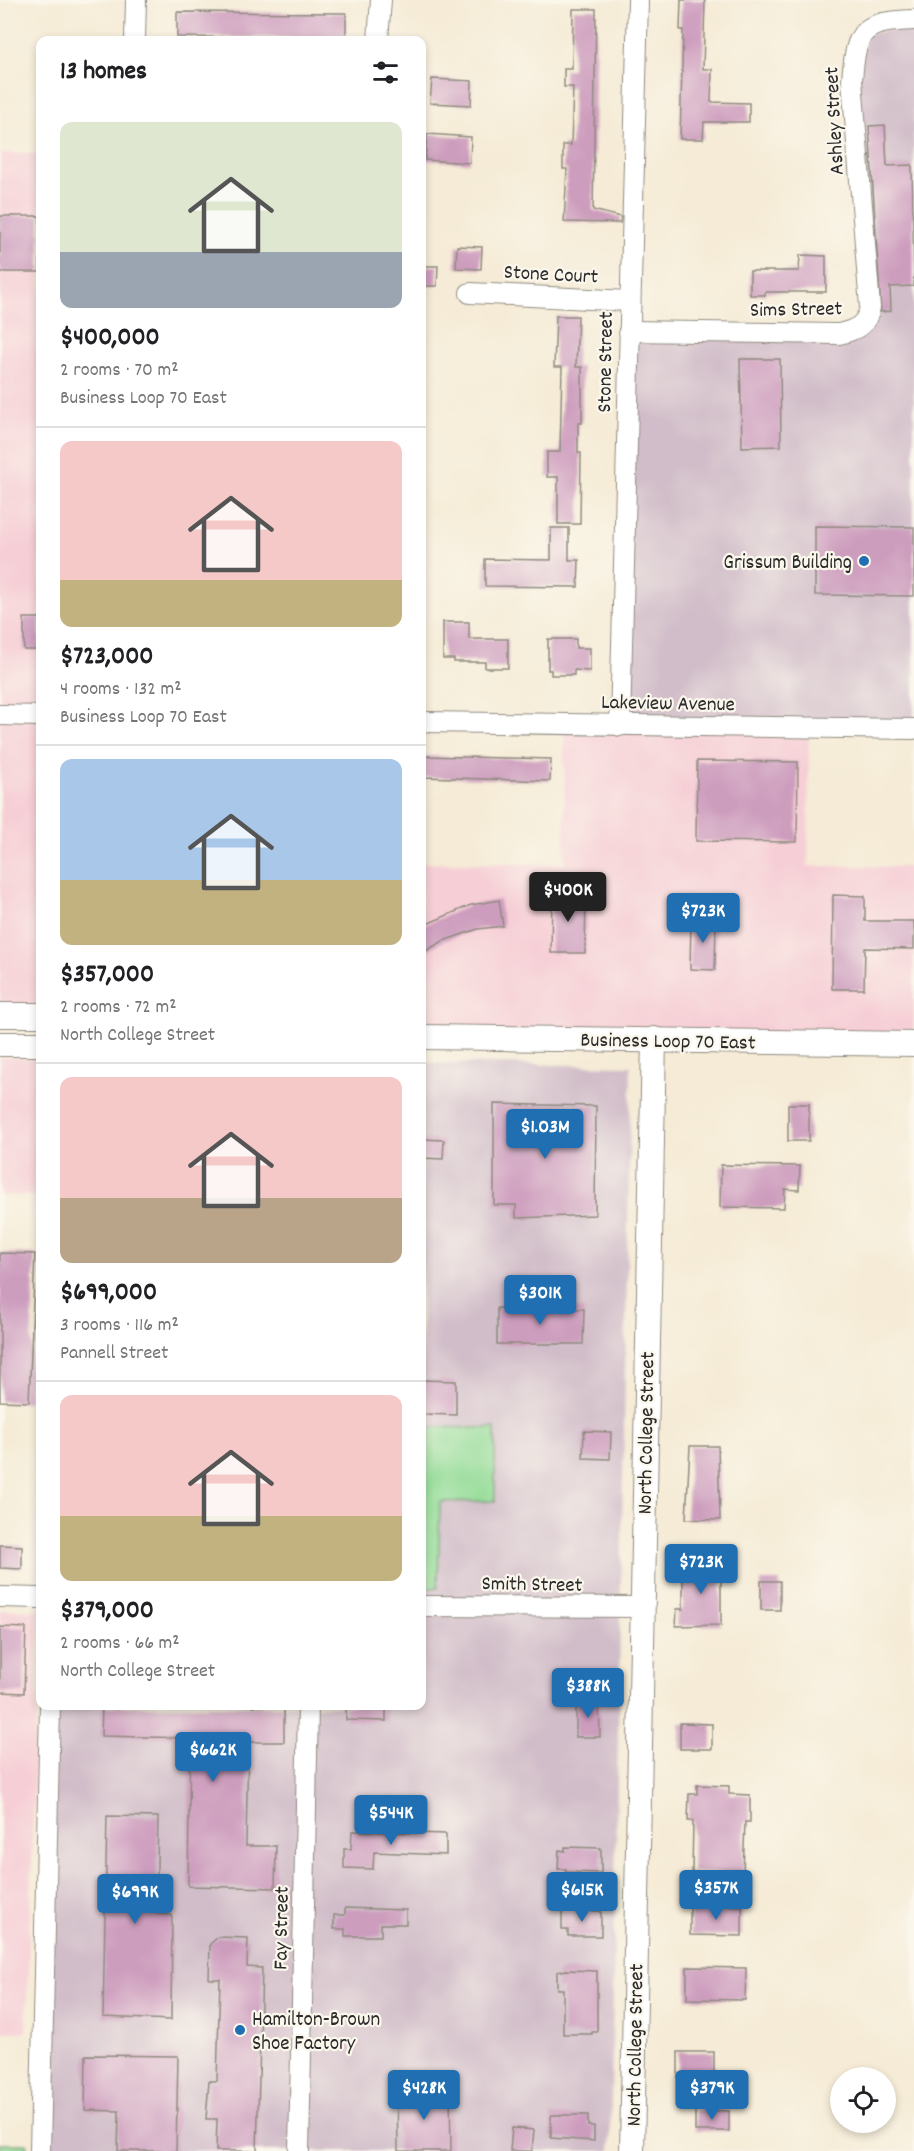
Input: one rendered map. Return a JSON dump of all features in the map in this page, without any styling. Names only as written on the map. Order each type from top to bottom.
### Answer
[{"type":"main road","points":[[0,1015],[36,1015]]},
{"type":"main road","name":"Business Loop 70 East","points":[[426,1037],[914,1044]]},
{"type":"main road","name":"North College Street","points":[[632,2151],[654,1039]]},
{"type":"main road","points":[[0,1044],[36,1044]]},
{"type":"street","points":[[135,36],[136,0]]},
{"type":"street","points":[[378,36],[381,0]]},
{"type":"street","name":"Stone Street","points":[[620,726],[638,0]]},
{"type":"street","name":"Ashley Street","points":[[863,228],[852,80],[856,46],[859,38],[874,24],[914,20]]},
{"type":"street","name":"Sims Street","points":[[629,331],[839,334],[853,331],[866,322],[870,307],[863,228]]},
{"type":"street","name":"Stone Court","points":[[470,293],[629,301]]},
{"type":"street","points":[[0,715],[36,716]]},
{"type":"street","name":"Lakeview Avenue","points":[[426,722],[914,729]]},
{"type":"street","points":[[0,1597],[36,1598]]},
{"type":"street","name":"Smith Street","points":[[426,1606],[642,1607]]},
{"type":"street","points":[[40,2151],[50,1710]]},
{"type":"street","name":"Fay Street","points":[[299,2151],[308,1710]]},
{"type":"shaded area","points":[[914,25],[914,728],[623,724],[631,334],[867,332],[855,80],[867,34]]},
{"type":"shaded area","points":[[0,153],[36,153],[36,1025],[0,1025]]},
{"type":"shaded area","points":[[564,728],[809,731],[808,866],[914,867],[914,1040],[426,1032],[426,863],[565,864]]},
{"type":"shaded area","points":[[0,1057],[36,1058],[36,1196],[0,1195]]},
{"type":"shaded area","points":[[426,1063],[631,1066],[610,2151],[41,2151],[55,1710],[426,1710]]},
{"type":"shaded area","points":[[0,1610],[36,1610],[37,1710],[26,2032],[0,2032]]},
{"type":"green space","points":[[426,1427],[495,1428],[495,1501],[440,1502],[438,1588],[426,1588]]},
{"type":"green space","points":[[0,2144],[27,2144],[27,2151],[0,2151]]},
{"type":"building","points":[[681,0],[705,0],[703,69],[712,69],[711,102],[749,103],[749,122],[704,122],[703,139],[680,139],[683,30],[680,30]]},
{"type":"building","points":[[573,9],[596,9],[593,210],[621,217],[620,223],[564,222],[567,169],[563,169],[563,145],[571,145],[573,87],[564,87],[564,69],[572,69]]},
{"type":"building","points":[[177,12],[346,13],[346,36],[177,36]]},
{"type":"building","points":[[432,79],[472,81],[471,105],[430,103]]},
{"type":"building","points":[[885,125],[887,166],[912,165],[914,286],[890,287],[891,311],[881,312],[869,126]]},
{"type":"building","points":[[427,134],[471,137],[470,163],[426,160]]},
{"type":"building","points":[[0,216],[36,216],[36,272],[0,272]]},
{"type":"building","points":[[457,246],[482,247],[481,269],[456,268]]},
{"type":"building","points":[[800,255],[826,256],[826,292],[765,292],[765,295],[750,295],[750,271],[799,271]]},
{"type":"building","points":[[426,266],[438,266],[437,286],[426,286]]},
{"type":"building","points":[[556,316],[578,316],[576,367],[582,367],[582,423],[578,423],[578,453],[581,453],[580,524],[558,524],[558,477],[547,477],[547,452],[560,452],[562,367],[554,367]]},
{"type":"building","points":[[740,359],[780,359],[781,446],[742,447]]},
{"type":"building","name":"Grissum Building","points":[[815,526],[914,527],[914,596],[815,595]]},
{"type":"building","points":[[551,528],[569,528],[569,560],[579,560],[578,587],[485,586],[485,559],[551,560]]},
{"type":"building","points":[[24,618],[36,618],[36,650],[24,650]]},
{"type":"building","points":[[443,622],[469,622],[469,639],[508,639],[508,668],[485,668],[485,662],[454,662],[454,659],[443,659]]},
{"type":"building","points":[[548,639],[576,639],[576,648],[590,648],[590,671],[574,670],[574,675],[551,675],[551,670],[548,670]]},
{"type":"building","points":[[426,756],[551,759],[550,781],[426,777]]},
{"type":"building","points":[[697,761],[798,762],[797,842],[696,841]]},
{"type":"building","points":[[552,893],[586,894],[585,953],[551,953]]},
{"type":"building","points":[[833,895],[865,896],[865,921],[914,921],[914,949],[865,948],[864,989],[832,989]]},
{"type":"building","points":[[499,900],[503,926],[478,929],[443,941],[426,951],[426,924],[471,905]]},
{"type":"building","points":[[691,919],[716,919],[715,970],[690,969]]},
{"type":"building","points":[[494,1104],[596,1106],[595,1215],[516,1218],[516,1205],[494,1205]]},
{"type":"building","points":[[788,1104],[809,1104],[809,1141],[788,1141]]},
{"type":"building","points":[[426,1139],[444,1140],[443,1159],[426,1158]]},
{"type":"building","points":[[721,1165],[800,1166],[799,1190],[785,1189],[784,1208],[720,1207]]},
{"type":"building","points":[[0,1253],[35,1254],[29,1402],[0,1401]]},
{"type":"building","points":[[497,1308],[584,1309],[583,1344],[497,1344]]},
{"type":"building","points":[[426,1380],[456,1381],[456,1415],[426,1414]]},
{"type":"building","points":[[584,1431],[611,1432],[610,1459],[583,1458]]},
{"type":"building","points":[[690,1446],[718,1446],[720,1520],[686,1519]]},
{"type":"building","points":[[0,1545],[22,1546],[22,1569],[0,1568]]},
{"type":"building","points":[[683,1563],[721,1563],[721,1625],[676,1626],[677,1609],[683,1609]]},
{"type":"building","points":[[761,1581],[780,1581],[780,1610],[761,1610]]},
{"type":"building","points":[[0,1627],[26,1628],[24,1693],[0,1692]]},
{"type":"building","points":[[599,1700],[600,1737],[576,1737],[576,1701]]},
{"type":"building","points":[[102,1710],[284,1710],[284,1742],[248,1742],[246,1846],[276,1846],[275,1888],[188,1886],[190,1738],[101,1736]]},
{"type":"building","points":[[346,1710],[386,1710],[386,1721],[346,1720]]},
{"type":"building","points":[[680,1723],[712,1724],[712,1749],[680,1749]]},
{"type":"building","points":[[697,1785],[729,1786],[729,1794],[750,1795],[750,1822],[745,1822],[743,1874],[692,1872],[693,1821],[688,1821],[689,1794],[697,1794]]},
{"type":"building","points":[[107,1816],[158,1817],[156,1914],[172,1915],[171,2020],[103,2017]]},
{"type":"building","points":[[352,1831],[446,1834],[446,1855],[374,1852],[373,1869],[344,1868],[344,1849],[351,1849]]},
{"type":"building","points":[[565,1847],[601,1848],[601,1873],[566,1872],[566,1869],[558,1869],[559,1850],[565,1851]]},
{"type":"building","points":[[690,1905],[742,1906],[742,1936],[690,1935]]},
{"type":"building","points":[[345,1908],[406,1910],[406,1924],[381,1924],[381,1936],[345,1936],[345,1929],[334,1929],[334,1915],[345,1915]]},
{"type":"building","points":[[562,1911],[601,1911],[601,1936],[568,1936],[568,1930],[562,1930]]},
{"type":"building","name":"Hamilton-Brown Shoe Factory","points":[[218,1937],[248,1938],[247,1967],[262,1968],[257,2151],[216,2151],[217,2119],[206,2119],[209,2081],[217,2081],[220,1979],[209,1979],[210,1944]]},
{"type":"building","points":[[687,1967],[746,1968],[745,2000],[687,1999]]},
{"type":"building","points":[[597,1971],[597,2032],[563,2034],[563,1989],[557,1989],[557,1972]]},
{"type":"building","points":[[678,2052],[714,2052],[714,2078],[678,2078]]},
{"type":"building","points":[[86,2055],[178,2056],[176,2151],[118,2151],[119,2111],[85,2110]]},
{"type":"building","points":[[434,2088],[434,2093],[450,2093],[451,2151],[398,2151],[397,2093],[415,2093],[415,2089]]},
{"type":"building","points":[[695,2110],[729,2111],[729,2131],[695,2131]]},
{"type":"building","points":[[551,2115],[588,2115],[588,2126],[594,2126],[594,2141],[551,2138]]},
{"type":"building","points":[[512,2128],[534,2130],[532,2151],[510,2151]]},
{"type":"place","name":"Grissum Building","points":[[864,561]]},
{"type":"place","name":"Hamilton-Brown Shoe Factory","points":[[240,2030]]}]
